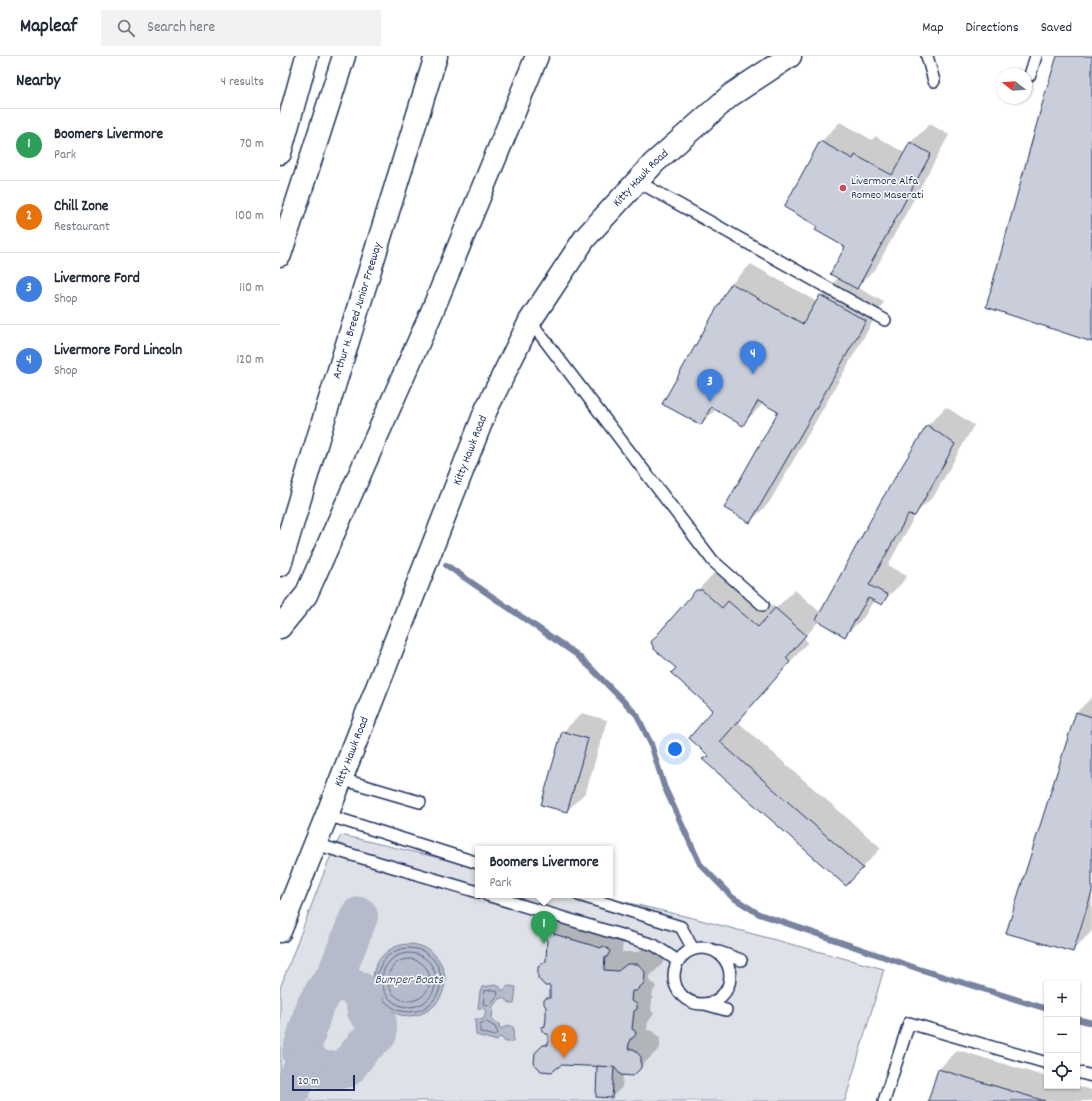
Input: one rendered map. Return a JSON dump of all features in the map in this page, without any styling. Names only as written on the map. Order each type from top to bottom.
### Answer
[{"type":"main road","points":[[280,152],[306,56]]},
{"type":"main road","points":[[280,255],[344,56]]},
{"type":"main road","name":"Arthur H. Breed Junior Freeway","points":[[280,565],[320,430],[436,56]]},
{"type":"main road","points":[[280,627],[306,595],[431,314],[537,56]]},
{"type":"main road","name":"Kitty Hawk Road","points":[[280,930],[327,815],[486,410],[530,321],[585,238],[654,163],[732,95],[790,56]]},
{"type":"lane","points":[[927,56],[934,80]]},
{"type":"lane","points":[[1032,69],[1036,56]]},
{"type":"lane","points":[[637,181],[885,320]]},
{"type":"lane","points":[[530,321],[713,561],[763,605]]},
{"type":"lane","points":[[341,779],[420,802]]},
{"type":"lane","points":[[327,815],[475,862]]},
{"type":"lane","points":[[315,844],[475,891]]},
{"type":"lane","points":[[497,898],[654,945],[678,961]]},
{"type":"lane","points":[[589,898],[681,927],[693,949]]},
{"type":"lane","points":[[718,952],[724,957],[729,965],[731,973],[727,990],[714,1002],[696,1004],[688,1000],[676,987],[674,978],[674,969],[678,961],[685,953],[702,947],[710,948],[741,960]]},
{"type":"lane","points":[[705,1004],[726,1010]]},
{"type":"lane","points":[[884,1101],[909,1023],[1044,1062]]},
{"type":"lane","points":[[1080,1073],[1092,1076]]},
{"type":"shaded area","points":[[341,835],[475,866],[475,898],[608,898],[697,919],[884,969],[845,1101],[280,1101],[280,988],[328,862]]},
{"type":"water","name":"Bumper Boats","points":[[402,944],[416,944],[435,954],[445,973],[445,987],[435,1006],[416,1016],[402,1016],[383,1006],[373,987],[373,973],[383,954]]},
{"type":"water","points":[[495,985],[500,987],[502,991],[508,986],[516,987],[514,1004],[500,998],[493,1006],[492,1020],[499,1024],[500,1029],[510,1025],[514,1028],[513,1042],[505,1042],[501,1037],[498,1038],[497,1041],[476,1035],[475,1019],[484,1019],[486,1009],[478,1008],[480,992],[482,987]]},
{"type":"building","points":[[1057,56],[1092,56],[1092,342],[986,307],[1045,94]]},
{"type":"building","points":[[820,141],[853,159],[855,155],[892,175],[910,142],[931,154],[857,289],[830,274],[845,247],[815,230],[817,226],[784,207]]},
{"type":"building","points":[[731,283],[803,324],[820,295],[866,321],[750,523],[724,508],[778,412],[758,401],[743,426],[711,407],[701,425],[662,404]]},
{"type":"building","points":[[927,425],[955,444],[915,516],[908,515],[869,585],[888,595],[882,605],[868,598],[845,637],[816,620],[882,499]]},
{"type":"building","points":[[696,590],[702,590],[722,608],[728,601],[758,627],[775,608],[806,635],[786,658],[790,662],[720,742],[863,868],[846,886],[702,759],[709,756],[689,738],[713,710],[671,673],[676,668],[654,649],[651,642]]},
{"type":"building","points":[[1076,712],[1092,717],[1092,892],[1073,952],[1006,933]]},
{"type":"building","points":[[562,731],[588,739],[567,812],[541,805]]},
{"type":"building","points":[[545,931],[553,931],[554,934],[601,948],[603,946],[607,948],[610,951],[607,957],[605,957],[604,970],[618,971],[627,964],[638,964],[645,972],[644,983],[636,991],[632,991],[631,1001],[637,1005],[637,1009],[634,1011],[632,1029],[636,1034],[630,1039],[628,1049],[634,1049],[641,1057],[641,1068],[633,1076],[621,1075],[614,1067],[561,1065],[552,1072],[541,1071],[534,1063],[535,1053],[543,1045],[548,1045],[548,1034],[545,1034],[542,1031],[542,1027],[545,1026],[546,1018],[546,1007],[544,1000],[546,998],[550,998],[550,986],[545,986],[538,978],[538,967],[546,961],[547,940],[543,936]]},
{"type":"building","points":[[597,1066],[614,1067],[612,1098],[596,1097]]},
{"type":"building","points":[[938,1069],[1045,1101],[928,1101]]},
{"type":"waterway","points":[[446,565],[576,654],[637,715],[651,744],[664,786],[700,864],[732,897],[759,914],[919,969],[1044,1008]]},
{"type":"waterway","points":[[335,977],[362,992],[366,1011],[378,1024],[378,1034],[363,1047],[346,1069],[326,1071],[306,1062],[301,1053],[314,1008],[324,991],[335,977],[359,916]]},
{"type":"waterway","points":[[1080,1020],[1092,1023]]},
{"type":"waterway","points":[[285,1101],[306,1062]]},
{"type":"place","name":"Livermore Alfa Romeo Maserati","points":[[843,188]]},
{"type":"place","name":"Livermore Ford Lincoln","points":[[753,374]]},
{"type":"place","name":"Livermore Ford","points":[[710,402]]},
{"type":"place","name":"Boomers Livermore","points":[[544,944]]},
{"type":"place","name":"Chill Zone","points":[[564,1058]]}]
